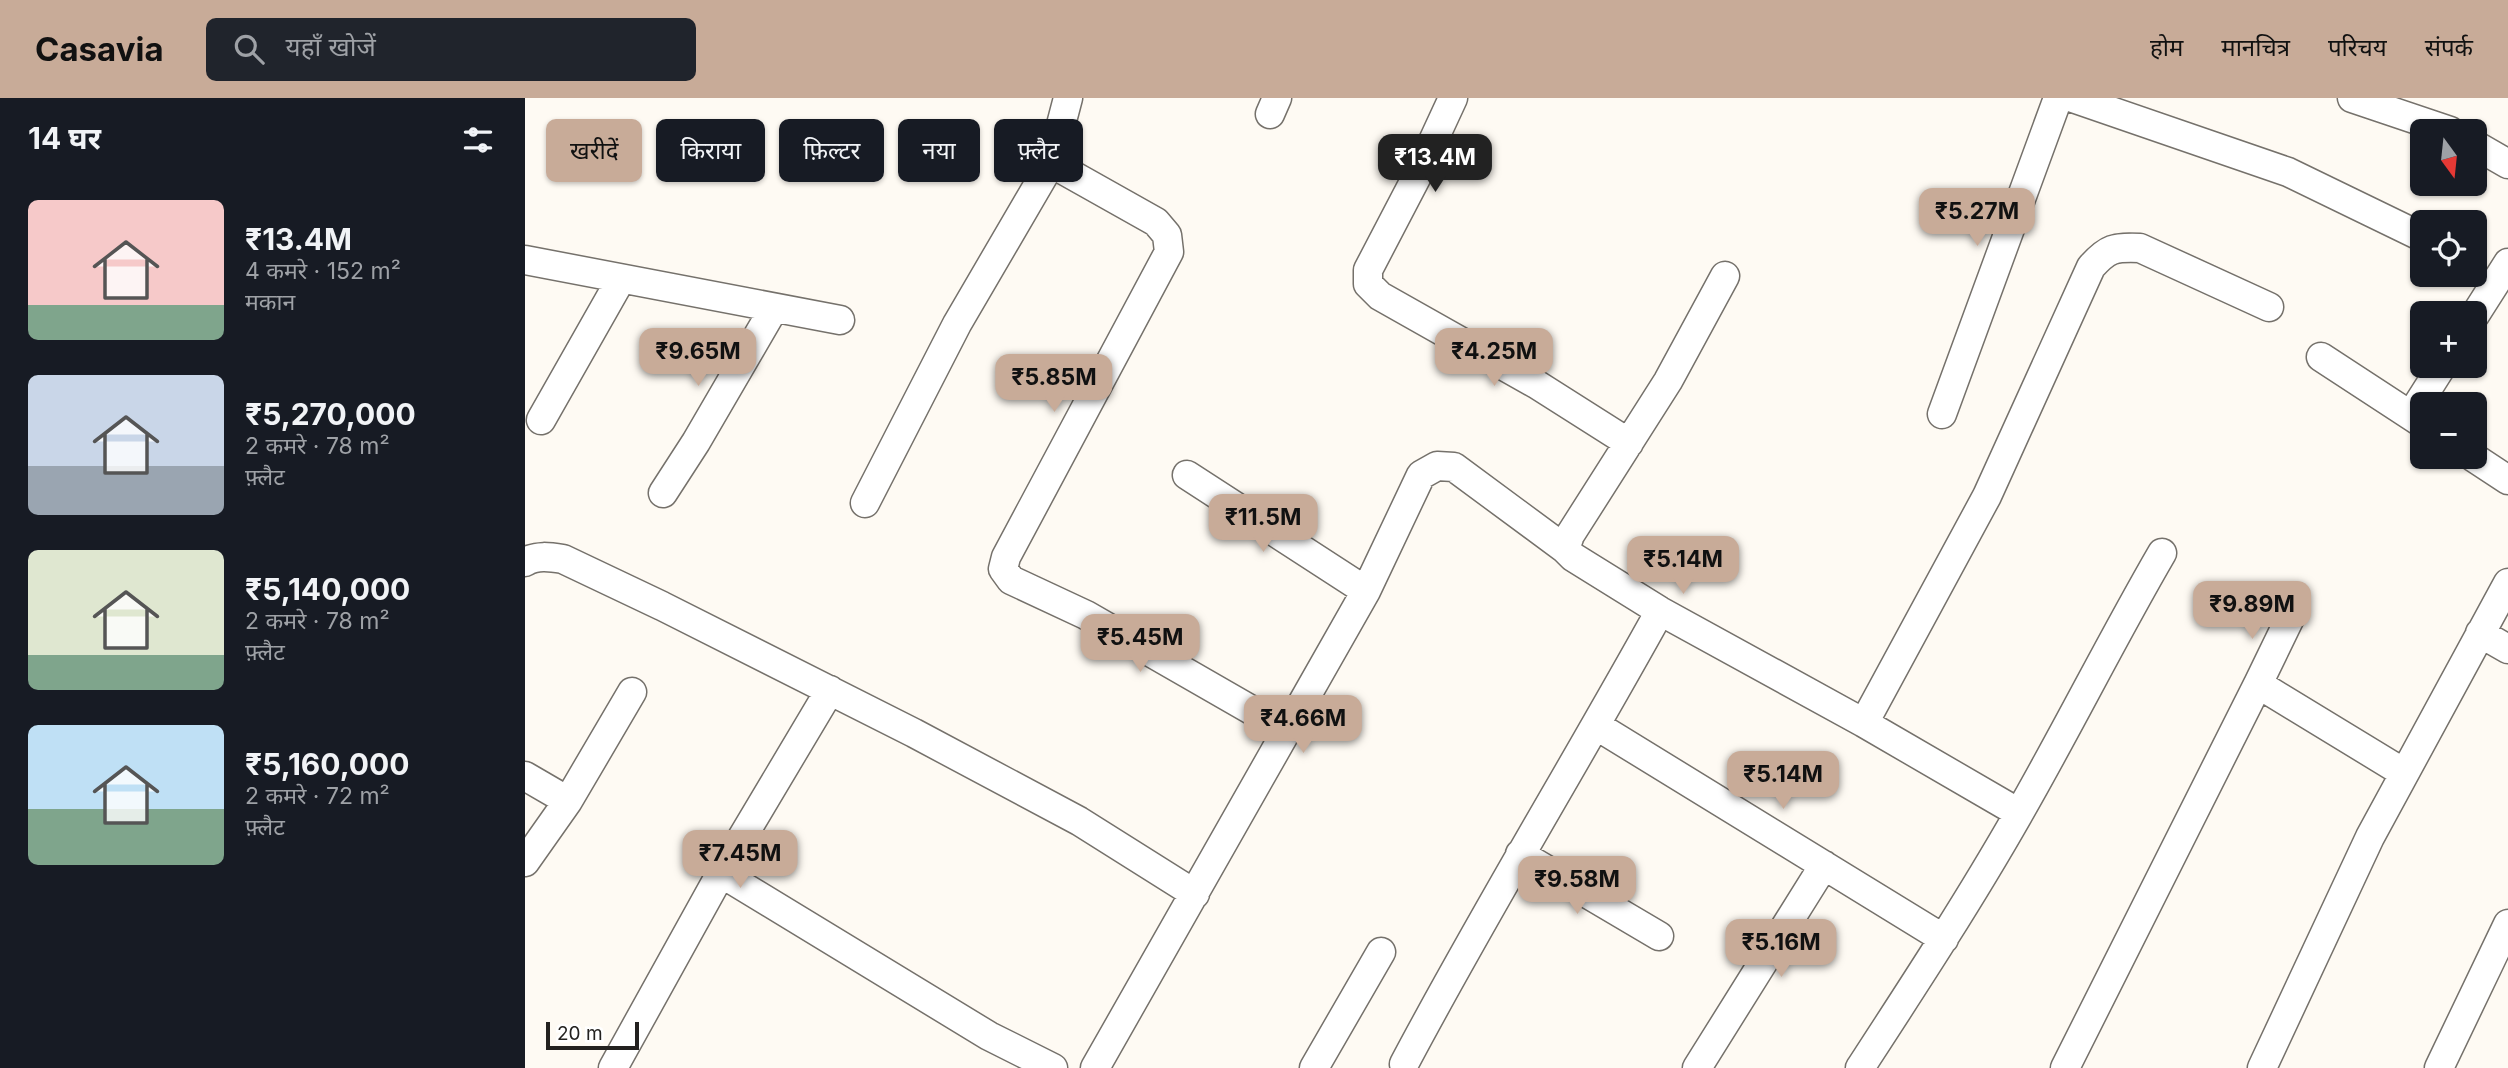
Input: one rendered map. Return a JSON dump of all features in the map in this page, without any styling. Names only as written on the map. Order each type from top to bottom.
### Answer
[{"type":"street","points":[[1063,119],[1068,98]]},
{"type":"street","points":[[1453,98],[1416,178],[1368,270],[1368,284],[1380,296],[1536,384],[1629,443]]},
{"type":"street","points":[[1942,414],[2057,98]]},
{"type":"street","points":[[2073,98],[2288,172],[2410,231]]},
{"type":"street","points":[[2353,98],[2415,119]]},
{"type":"street","points":[[2487,152],[2508,164]]},
{"type":"street","points":[[1083,181],[1156,222],[1167,235],[1169,253],[1006,557],[1003,569],[1011,580],[1086,615],[1288,731]]},
{"type":"street","points":[[865,503],[957,324],[1040,182]]},
{"type":"street","points":[[1864,723],[1987,496],[2091,267],[2105,252],[2124,247],[2140,248],[2269,307]]},
{"type":"street","points":[[525,260],[840,320]]},
{"type":"street","points":[[2481,301],[2493,270]]},
{"type":"street","points":[[1565,549],[1570,535],[1668,381],[1725,276]]},
{"type":"street","points":[[541,420],[621,279]]},
{"type":"street","points":[[663,493],[774,308]]},
{"type":"street","points":[[2321,357],[2410,415]]},
{"type":"street","points":[[1095,1068],[1366,592],[1421,475],[1437,466],[1454,467],[1573,557],[1660,611],[1864,723],[2019,813]]},
{"type":"street","points":[[2487,466],[2508,480]]},
{"type":"street","points":[[1187,475],[1366,592]]},
{"type":"street","points":[[1860,1068],[1944,939],[2019,813],[2162,553]]},
{"type":"street","points":[[525,562],[530,558],[563,559],[829,690],[1079,821],[1195,894]]},
{"type":"street","points":[[2262,1068],[2370,836],[2508,583]]},
{"type":"street","points":[[1404,1064],[1455,969],[1597,726],[1660,611]]},
{"type":"street","points":[[2065,1068],[2290,618]]},
{"type":"street","points":[[2480,633],[2508,649]]},
{"type":"street","points":[[2258,684],[2404,773]]},
{"type":"street","points":[[613,1068],[721,873],[829,690]]},
{"type":"street","points":[[525,862],[568,801],[632,692]]},
{"type":"street","points":[[1597,726],[1944,939]]},
{"type":"street","points":[[525,776],[568,801]]},
{"type":"street","points":[[1520,854],[1659,936]]},
{"type":"street","points":[[1697,1068],[1824,864]]},
{"type":"street","points":[[721,873],[989,1036],[1053,1068]]},
{"type":"street","points":[[2439,1068],[2508,924]]},
{"type":"street","points":[[1314,1068],[1381,952]]}]
